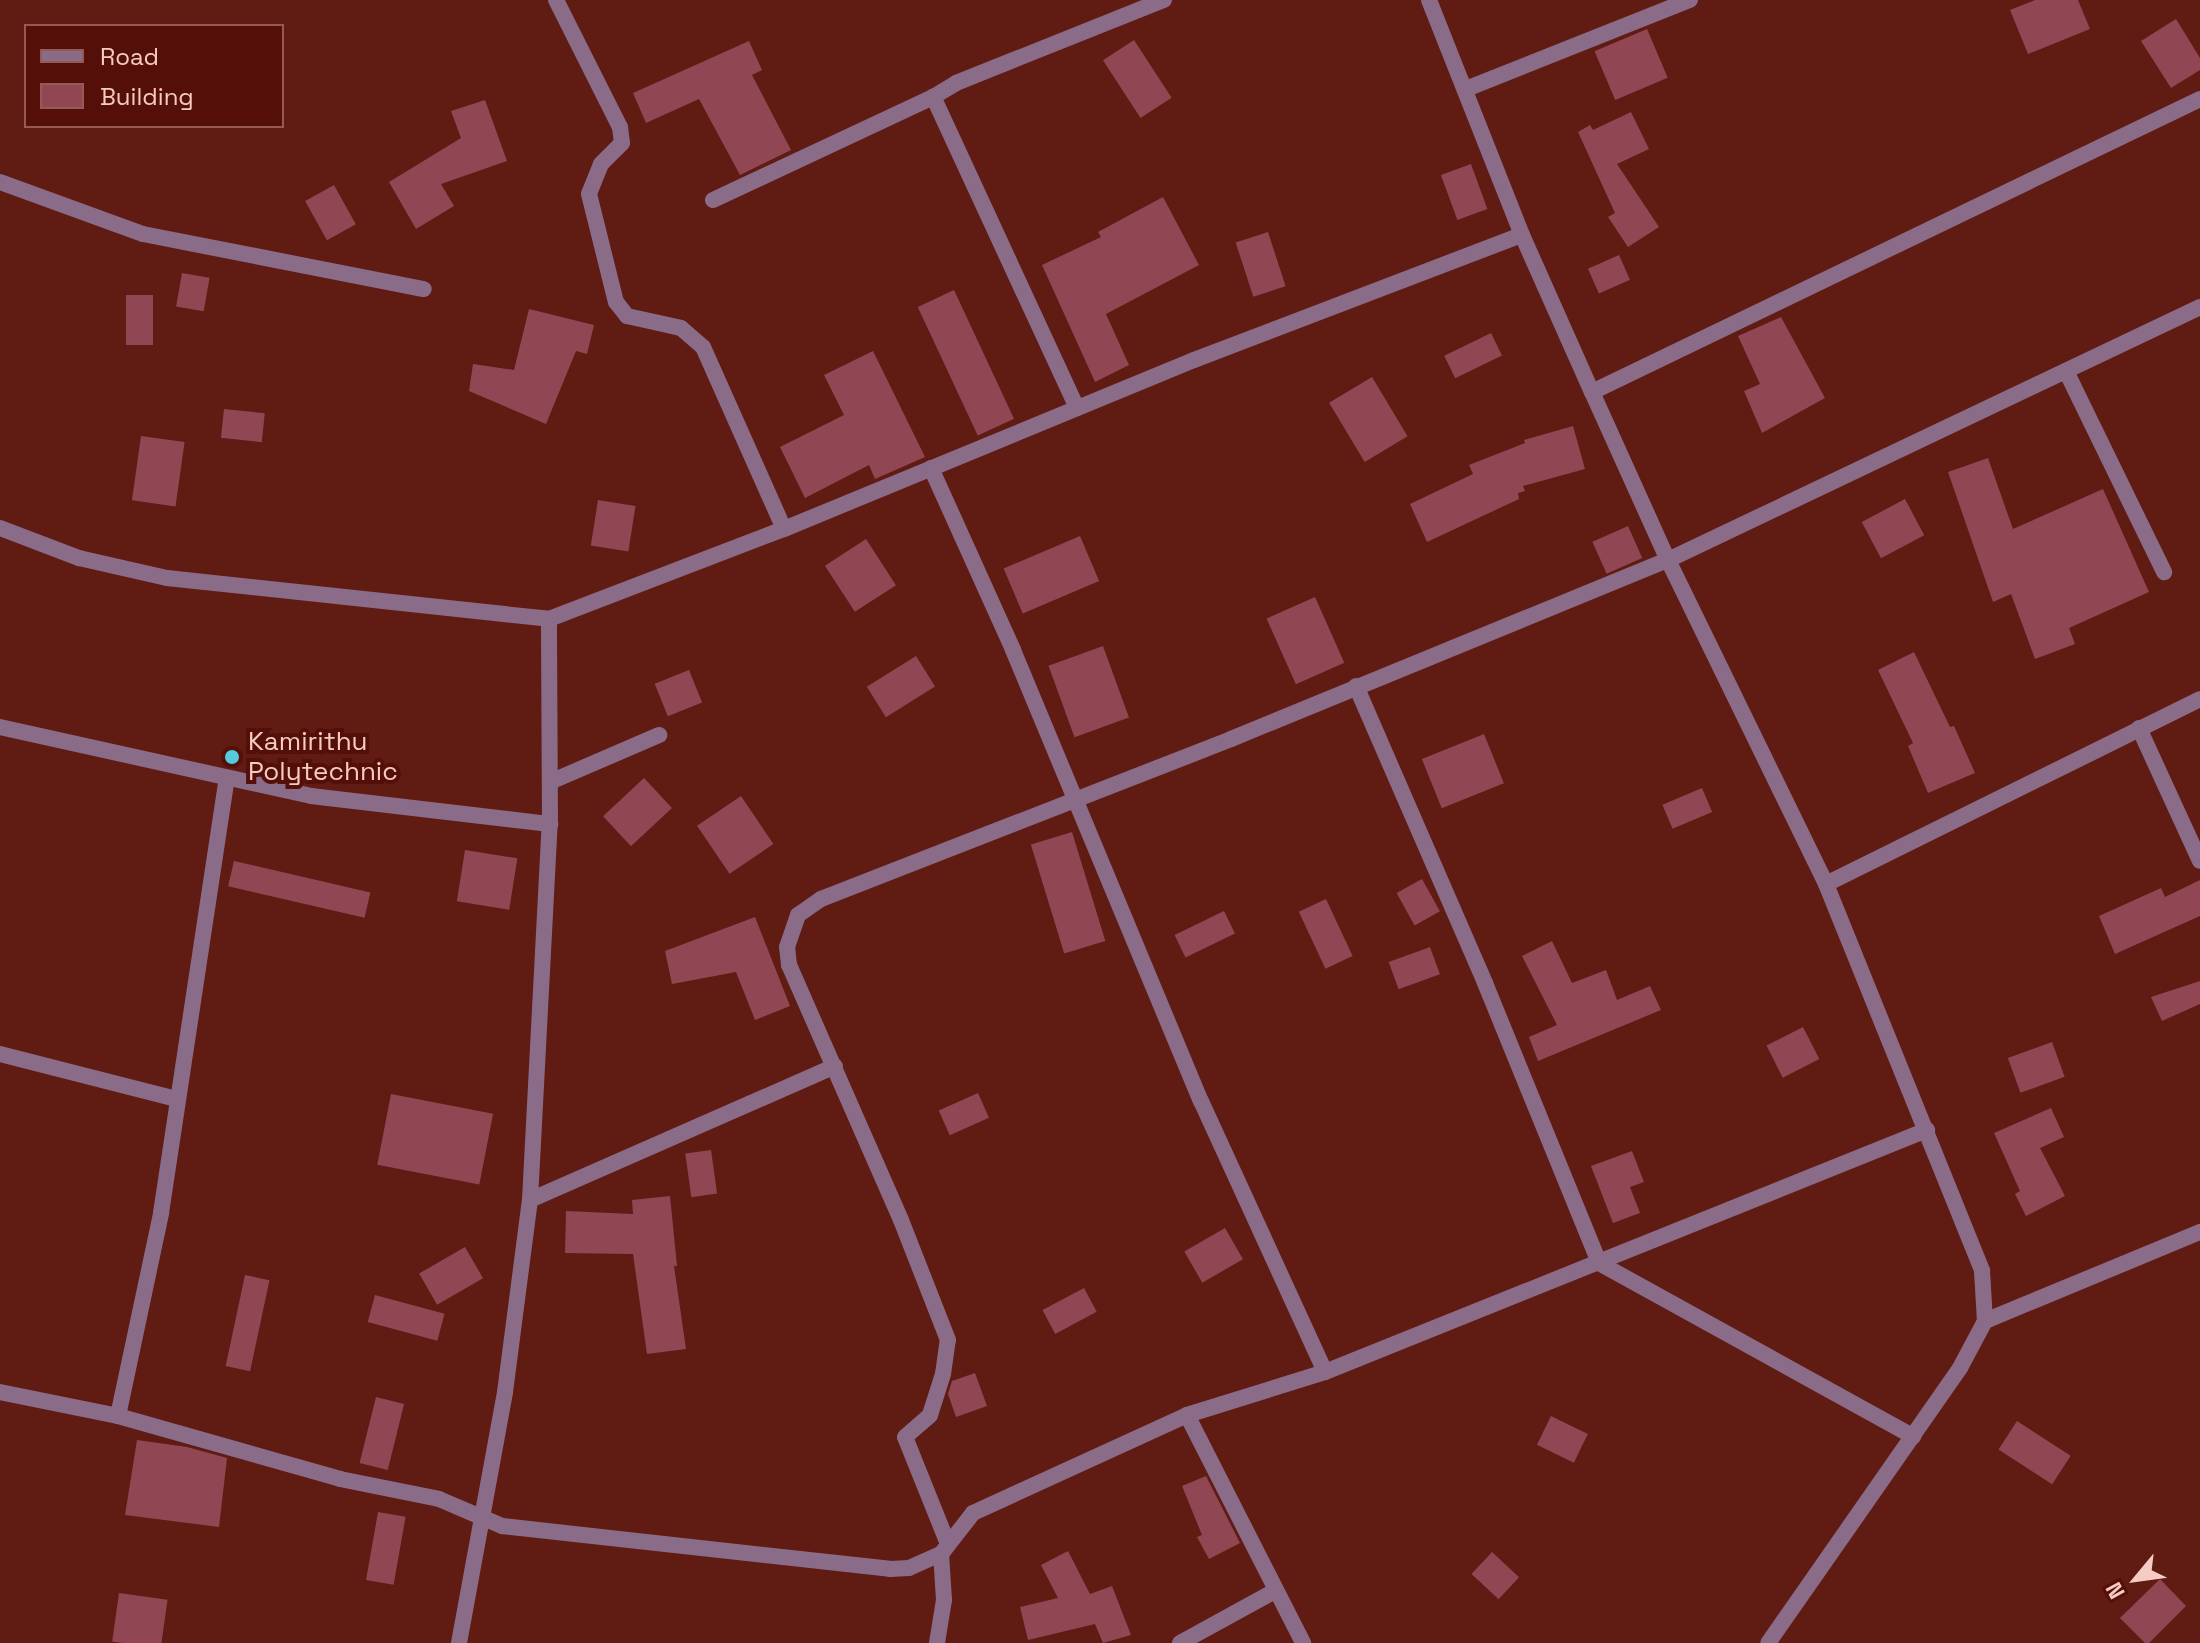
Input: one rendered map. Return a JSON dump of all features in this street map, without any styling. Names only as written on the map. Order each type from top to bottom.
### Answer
[{"type":"street","points":[[556,0],[620,127],[622,143],[601,164],[589,194],[616,302],[627,316],[681,328],[703,347],[784,529]]},
{"type":"street","points":[[713,200],[933,97],[956,83],[1164,0]]},
{"type":"street","points":[[1429,0],[1522,235],[1592,392],[1668,560],[1826,884],[1982,1271],[1985,1321],[1960,1368],[1768,1643]]},
{"type":"street","points":[[1466,89],[1690,0]]},
{"type":"street","points":[[933,97],[1077,408]]},
{"type":"street","points":[[1592,392],[2200,99]]},
{"type":"street","points":[[0,182],[143,234],[424,289]]},
{"type":"street","points":[[0,528],[79,558],[167,578],[549,619],[784,529],[1077,408],[1522,235]]},
{"type":"street","points":[[937,1643],[944,1600],[944,1549],[905,1437],[930,1415],[943,1374],[948,1340],[937,1307],[835,1066],[789,965],[787,947],[798,915],[821,899],[1072,798],[1231,739],[1668,560],[2200,307]]},
{"type":"street","points":[[2066,371],[2164,572]]},
{"type":"street","points":[[931,468],[1013,650],[1072,798],[1201,1101],[1325,1372]]},
{"type":"street","points":[[459,1643],[484,1520],[505,1392],[530,1200],[550,824],[549,619]]},
{"type":"street","points":[[1356,686],[1485,983],[1599,1263],[1913,1436]]},
{"type":"street","points":[[1826,884],[2200,699]]},
{"type":"street","points":[[0,727],[311,796],[550,824]]},
{"type":"street","points":[[2139,728],[2200,861]]},
{"type":"street","points":[[550,782],[659,735]]},
{"type":"street","points":[[118,1416],[161,1213],[227,778]]},
{"type":"street","points":[[0,1054],[176,1099]]},
{"type":"street","points":[[530,1200],[835,1066]]},
{"type":"street","points":[[0,1392],[118,1416],[340,1479],[439,1499],[502,1526],[890,1569],[909,1568],[944,1549],[973,1513],[1187,1415],[1325,1372],[1927,1130]]},
{"type":"street","points":[[1985,1321],[2200,1232]]},
{"type":"street","points":[[1187,1415],[1303,1643]]},
{"type":"street","points":[[1180,1643],[1275,1591]]},
{"type":"building","points":[[2035,0],[2078,0],[2090,29],[2028,54],[2010,10]]},
{"type":"building","points":[[2176,19],[2200,58],[2200,70],[2171,88],[2141,41]]},
{"type":"building","points":[[1647,29],[1668,78],[1615,100],[1595,51]]},
{"type":"building","points":[[1134,40],[1172,98],[1141,118],[1103,60]]},
{"type":"building","points":[[749,41],[762,70],[752,75],[791,150],[740,175],[699,99],[646,123],[633,93]]},
{"type":"building","points":[[485,100],[507,161],[441,184],[454,206],[416,229],[389,182],[461,138],[451,111]]},
{"type":"building","points":[[1631,112],[1649,149],[1617,164],[1659,227],[1628,247],[1608,217],[1615,213],[1578,132],[1590,125],[1593,130]]},
{"type":"building","points":[[1471,164],[1487,209],[1457,220],[1441,175]]},
{"type":"building","points":[[334,185],[356,224],[327,240],[305,201]]},
{"type":"building","points":[[1163,197],[1199,265],[1106,314],[1129,365],[1095,382],[1042,265],[1101,237],[1098,232]]},
{"type":"building","points":[[1268,232],[1286,286],[1253,297],[1236,243]]},
{"type":"building","points":[[1619,255],[1630,280],[1599,293],[1588,269]]},
{"type":"building","points":[[182,273],[210,278],[204,311],[176,306]]},
{"type":"building","points":[[954,290],[1014,419],[978,436],[918,307]]},
{"type":"building","points":[[126,295],[153,295],[153,345],[126,345]]},
{"type":"building","points":[[529,309],[594,325],[587,354],[576,351],[546,424],[469,391],[473,364],[514,370]]},
{"type":"building","points":[[1781,317],[1825,398],[1762,433],[1744,391],[1760,384],[1738,336]]},
{"type":"building","points":[[1491,333],[1502,355],[1455,378],[1444,356]]},
{"type":"building","points":[[873,351],[925,457],[875,479],[869,465],[805,498],[780,447],[844,415],[824,375]]},
{"type":"building","points":[[1372,377],[1408,436],[1365,462],[1329,403]]},
{"type":"building","points":[[224,409],[265,413],[262,442],[221,438]]},
{"type":"building","points":[[1573,426],[1585,469],[1523,486],[1525,491],[1518,493],[1519,499],[1427,542],[1410,504],[1473,474],[1469,465],[1525,443],[1524,440]]},
{"type":"building","points":[[141,436],[185,442],[176,506],[132,500]]},
{"type":"building","points":[[1988,458],[2013,529],[2103,489],[2149,592],[2069,628],[2075,644],[2035,659],[2011,594],[1993,602],[1948,472]]},
{"type":"building","points":[[1905,499],[1924,535],[1881,558],[1862,522]]},
{"type":"building","points":[[598,500],[636,506],[628,551],[591,545]]},
{"type":"building","points":[[1628,526],[1642,558],[1607,574],[1592,542]]},
{"type":"building","points":[[1080,536],[1099,581],[1023,614],[1004,568]]},
{"type":"building","points":[[866,539],[896,585],[855,612],[825,566]]},
{"type":"building","points":[[1315,597],[1344,663],[1296,684],[1267,619]]},
{"type":"building","points":[[1103,646],[1129,717],[1074,737],[1048,666]]},
{"type":"building","points":[[1914,652],[1950,727],[1954,726],[1975,773],[1928,793],[1908,746],[1913,743],[1878,670]]},
{"type":"building","points":[[916,656],[935,687],[886,717],[867,687]]},
{"type":"building","points":[[689,670],[702,702],[668,716],[655,684]]},
{"type":"building","points":[[1484,734],[1504,783],[1442,808],[1422,759]]},
{"type":"building","points":[[644,778],[672,808],[631,846],[603,816]]},
{"type":"building","points":[[1702,788],[1712,812],[1673,829],[1662,805]]},
{"type":"building","points":[[741,796],[773,844],[729,874],[697,826]]},
{"type":"building","points":[[1072,832],[1105,941],[1064,954],[1031,845]]},
{"type":"building","points":[[465,850],[517,858],[509,910],[457,901]]},
{"type":"building","points":[[234,861],[370,892],[365,918],[228,886]]},
{"type":"building","points":[[1422,879],[1440,911],[1415,925],[1397,893]]},
{"type":"building","points":[[2200,880],[2200,916],[2115,954],[2099,916],[2161,888],[2165,897]]},
{"type":"building","points":[[1326,899],[1353,956],[1325,969],[1299,912]]},
{"type":"building","points":[[1224,911],[1235,933],[1186,958],[1175,935]]},
{"type":"building","points":[[755,917],[790,1006],[755,1020],[736,972],[672,984],[665,951]]},
{"type":"building","points":[[1552,941],[1572,983],[1606,970],[1617,1000],[1650,986],[1661,1010],[1538,1061],[1529,1037],[1557,1025],[1522,956]]},
{"type":"building","points":[[1430,947],[1440,974],[1399,989],[1389,962]]},
{"type":"building","points":[[2200,981],[2200,1004],[2162,1021],[2151,997]]},
{"type":"building","points":[[1803,1027],[1819,1059],[1783,1078],[1766,1046]]},
{"type":"building","points":[[2052,1042],[2065,1077],[2020,1093],[2008,1058]]},
{"type":"building","points":[[978,1093],[989,1118],[950,1135],[939,1110]]},
{"type":"building","points":[[391,1094],[493,1114],[479,1185],[377,1165]]},
{"type":"building","points":[[2051,1108],[2064,1137],[2040,1148],[2065,1196],[2026,1216],[2015,1194],[2020,1191],[1994,1133]]},
{"type":"building","points":[[711,1150],[717,1194],[691,1197],[685,1154]]},
{"type":"building","points":[[1632,1151],[1644,1182],[1630,1187],[1640,1213],[1613,1223],[1591,1166]]},
{"type":"building","points":[[670,1196],[677,1266],[674,1266],[686,1349],[647,1354],[633,1254],[565,1253],[566,1211],[633,1214],[632,1200]]},
{"type":"building","points":[[1225,1228],[1243,1259],[1202,1283],[1184,1252]]},
{"type":"building","points":[[465,1247],[483,1278],[437,1305],[419,1274]]},
{"type":"building","points":[[245,1275],[269,1280],[250,1371],[226,1366]]},
{"type":"building","points":[[1084,1288],[1097,1312],[1055,1334],[1043,1310]]},
{"type":"building","points":[[375,1295],[445,1314],[437,1341],[368,1322]]},
{"type":"building","points":[[975,1373],[987,1406],[956,1417],[948,1394],[952,1381]]},
{"type":"building","points":[[376,1397],[404,1404],[388,1470],[360,1463]]},
{"type":"building","points":[[1551,1416],[1588,1434],[1574,1463],[1537,1445]]},
{"type":"building","points":[[2017,1421],[2071,1456],[2052,1484],[1998,1450]]},
{"type":"building","points":[[137,1440],[187,1447],[227,1458],[219,1527],[125,1515]]},
{"type":"building","points":[[1206,1476],[1240,1543],[1209,1559],[1197,1537],[1202,1535],[1182,1486]]},
{"type":"building","points":[[378,1512],[406,1517],[394,1585],[366,1580]]},
{"type":"building","points":[[1068,1551],[1090,1594],[1112,1586],[1131,1635],[1103,1643],[1095,1624],[1028,1640],[1020,1607],[1058,1598],[1041,1565]]},
{"type":"building","points":[[1492,1552],[1519,1577],[1499,1599],[1472,1574]]},
{"type":"building","points":[[2160,1579],[2186,1606],[2149,1643],[2145,1643],[2120,1618]]},
{"type":"building","points":[[119,1593],[168,1600],[161,1643],[112,1642]]},
{"type":"place","name":"Kamirithu Polytechnic","points":[[232,757]]}]
